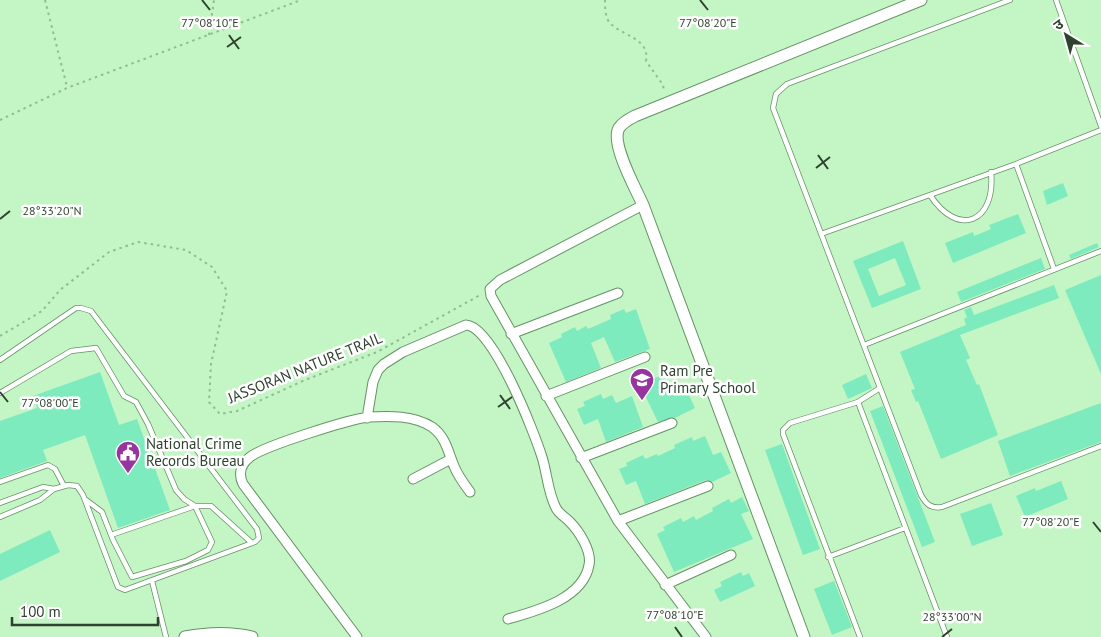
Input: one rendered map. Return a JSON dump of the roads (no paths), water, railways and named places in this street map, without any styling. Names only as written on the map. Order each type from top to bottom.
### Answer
[{"type":"street","points":[[804,637],[643,205],[618,148],[617,135],[619,128],[625,122],[921,0]]},
{"type":"street","points":[[643,205],[500,280],[490,289],[493,302],[510,334],[618,521],[706,637]]},
{"type":"street","points":[[510,334],[618,293]]},
{"type":"street","points":[[367,418],[375,375],[384,364],[403,352],[466,325],[476,329],[492,348],[507,373],[536,439],[556,508],[579,534],[590,560],[583,580],[562,599],[550,607],[508,619]]},
{"type":"street","points":[[546,396],[645,357]]},
{"type":"street","points":[[357,637],[243,484],[240,474],[245,462],[263,450],[367,418],[398,417],[426,424],[440,434],[460,479],[470,492]]},
{"type":"street","points":[[581,458],[672,423]]},
{"type":"street","points":[[413,479],[451,459]]},
{"type":"street","points":[[618,521],[708,486]]},
{"type":"street","points":[[665,585],[731,555]]},
{"type":"street","points":[[184,637],[218,634],[242,634],[252,637]]},
{"type":"lane","points":[[1010,0],[787,84],[776,94],[773,101],[775,116],[921,495],[928,505],[935,508],[1101,446]]},
{"type":"lane","points":[[1056,0],[1101,126]]},
{"type":"lane","points":[[821,234],[930,196],[1101,130]]},
{"type":"lane","points":[[1016,164],[1054,269]]},
{"type":"lane","points":[[930,196],[941,210],[952,217],[970,220],[979,216],[989,203],[992,195],[991,172]]},
{"type":"lane","points":[[864,345],[1101,251]]},
{"type":"lane","points":[[0,360],[76,308],[91,311],[257,529],[259,538],[252,543],[125,590],[118,586],[85,500],[77,486],[64,486],[54,489],[38,488],[0,503]]},
{"type":"lane","points":[[0,393],[70,351],[96,348],[124,396],[136,402],[148,424],[176,490],[184,499],[195,506],[212,542],[208,550],[186,561],[132,577],[102,512],[85,500]]},
{"type":"lane","points":[[860,637],[802,487],[783,430],[790,423],[858,402],[880,388]]},
{"type":"lane","points":[[858,402],[947,637]]},
{"type":"lane","points":[[0,482],[48,465],[55,469],[64,486]]},
{"type":"lane","points":[[0,517],[40,500],[54,489]]},
{"type":"lane","points":[[111,535],[195,506],[211,506],[252,543]]},
{"type":"lane","points":[[828,556],[905,528]]},
{"type":"lane","points":[[152,581],[166,637]]},
{"type":"place","name":"Ram Pre Primary School","points":[[642,401]]},
{"type":"place","name":"National Crime Records Bureau","points":[[128,474]]}]
